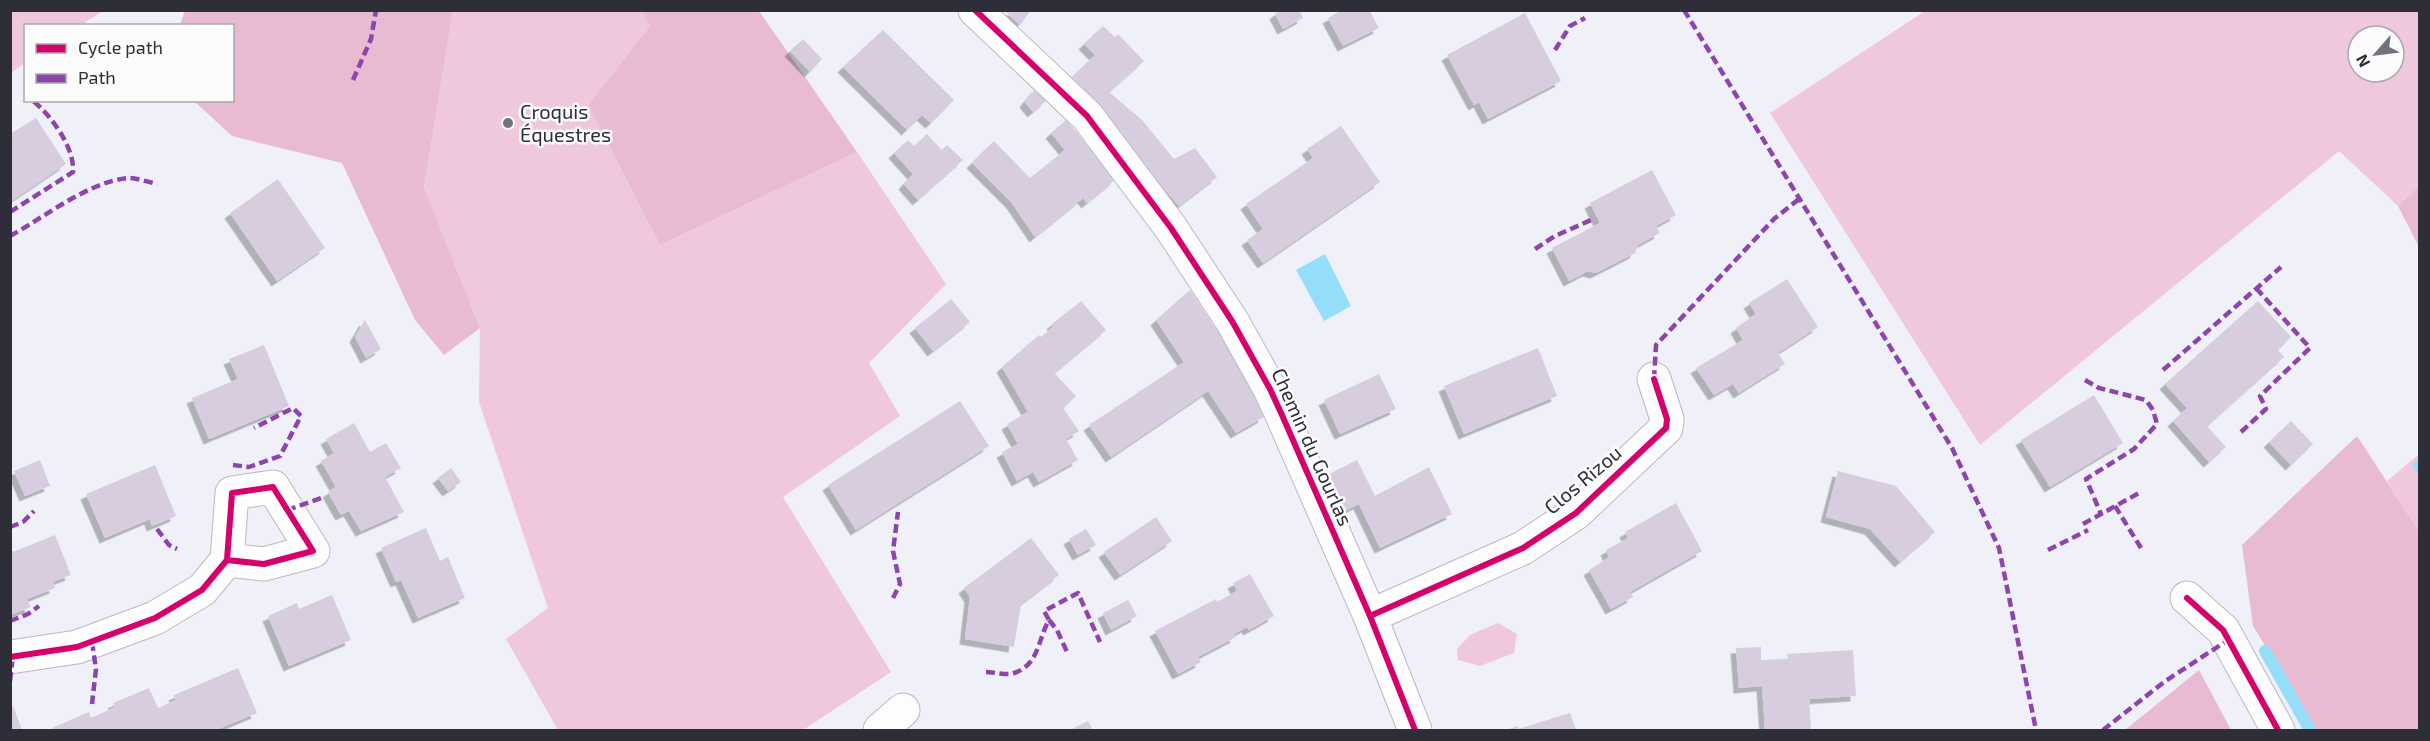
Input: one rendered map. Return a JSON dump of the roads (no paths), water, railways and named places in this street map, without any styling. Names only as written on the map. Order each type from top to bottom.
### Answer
[{"type":"street","name":"Chemin du Gourlas","points":[[975,10],[1087,116],[1171,228],[1233,321],[1270,389],[1370,616],[1415,730]]},
{"type":"street","name":"Clos Rizou","points":[[1370,616],[1524,548],[1576,513],[1666,428],[1667,419],[1654,378]]},
{"type":"street","points":[[10,657],[77,647],[155,618],[202,590],[227,560]]},
{"type":"street","points":[[2187,598],[2223,630],[2278,730]]},
{"type":"water","points":[[1325,254],[1351,306],[1324,321],[1296,270]]},
{"type":"waterway","points":[[2265,651],[2310,730]]},
{"type":"place","name":"Croquis Équestres","points":[[508,123]]}]
